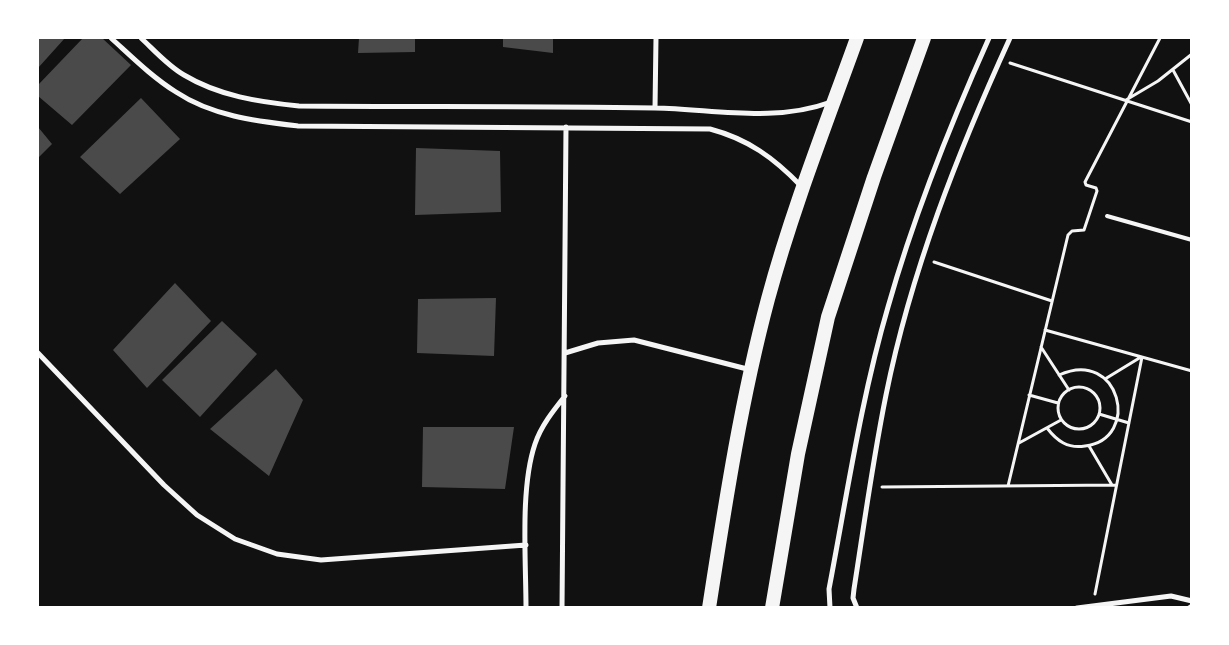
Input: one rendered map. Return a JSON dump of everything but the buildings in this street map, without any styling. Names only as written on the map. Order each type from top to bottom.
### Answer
[{"type":"highway","points":[[709,608],[751,370],[768,300],[803,188],[856,38]]},
{"type":"highway","points":[[772,608],[798,454],[828,317],[874,177],[924,38]]},
{"type":"street","points":[[111,38],[149,73],[178,94],[215,111],[257,121],[298,126],[710,129],[747,142],[762,150],[803,188]]},
{"type":"street","points":[[140,38],[184,75],[219,92],[259,102],[299,106],[656,108],[775,114],[810,110],[834,101]]},
{"type":"street","points":[[656,38],[656,108]]},
{"type":"street","points":[[830,608],[829,589],[836,551],[867,390],[887,308],[910,234],[943,145],[989,38]]},
{"type":"street","points":[[856,607],[853,598],[854,590],[869,488],[886,394],[923,258],[962,150],[1010,38]]},
{"type":"street","points":[[562,608],[566,127]]},
{"type":"street","points":[[565,353],[598,343],[634,340],[751,370]]},
{"type":"street","points":[[38,353],[164,485],[196,515],[235,538],[277,554],[321,560],[526,546]]},
{"type":"street","points":[[526,608],[526,546],[530,461],[543,426],[565,396]]},
{"type":"street","points":[[1077,608],[1171,596],[1192,601]]},
{"type":"lane","points":[[1107,216],[1192,240]]},
{"type":"path","points":[[1008,486],[1068,233],[1084,230],[1097,191],[1096,188],[1086,185],[1085,182],[1125,101],[1160,38]]},
{"type":"path","points":[[1125,101],[1173,70],[1192,54]]},
{"type":"path","points":[[1000,60],[1192,122]]},
{"type":"path","points":[[1173,70],[1192,105]]},
{"type":"path","points":[[923,258],[1052,301]]},
{"type":"path","points":[[1045,330],[1192,371]]},
{"type":"path","points":[[1041,347],[1069,390]]},
{"type":"path","points":[[1105,379],[1142,357]]},
{"type":"path","points":[[1093,606],[1114,485],[1142,357]]},
{"type":"path","points":[[1046,428],[1060,442],[1070,446],[1089,446],[1107,436],[1117,420],[1119,411],[1116,393],[1105,379],[1097,373],[1078,369],[1059,375]]},
{"type":"path","points":[[1082,388],[1089,390],[1098,401],[1099,414],[1096,421],[1085,429],[1071,428],[1061,420],[1058,404],[1064,393],[1069,390],[1082,388]]},
{"type":"path","points":[[1029,395],[1058,404]]},
{"type":"path","points":[[1099,414],[1129,423]]},
{"type":"path","points":[[1018,443],[1061,420]]},
{"type":"path","points":[[1089,446],[1114,485]]},
{"type":"path","points":[[869,488],[1114,485]]}]
